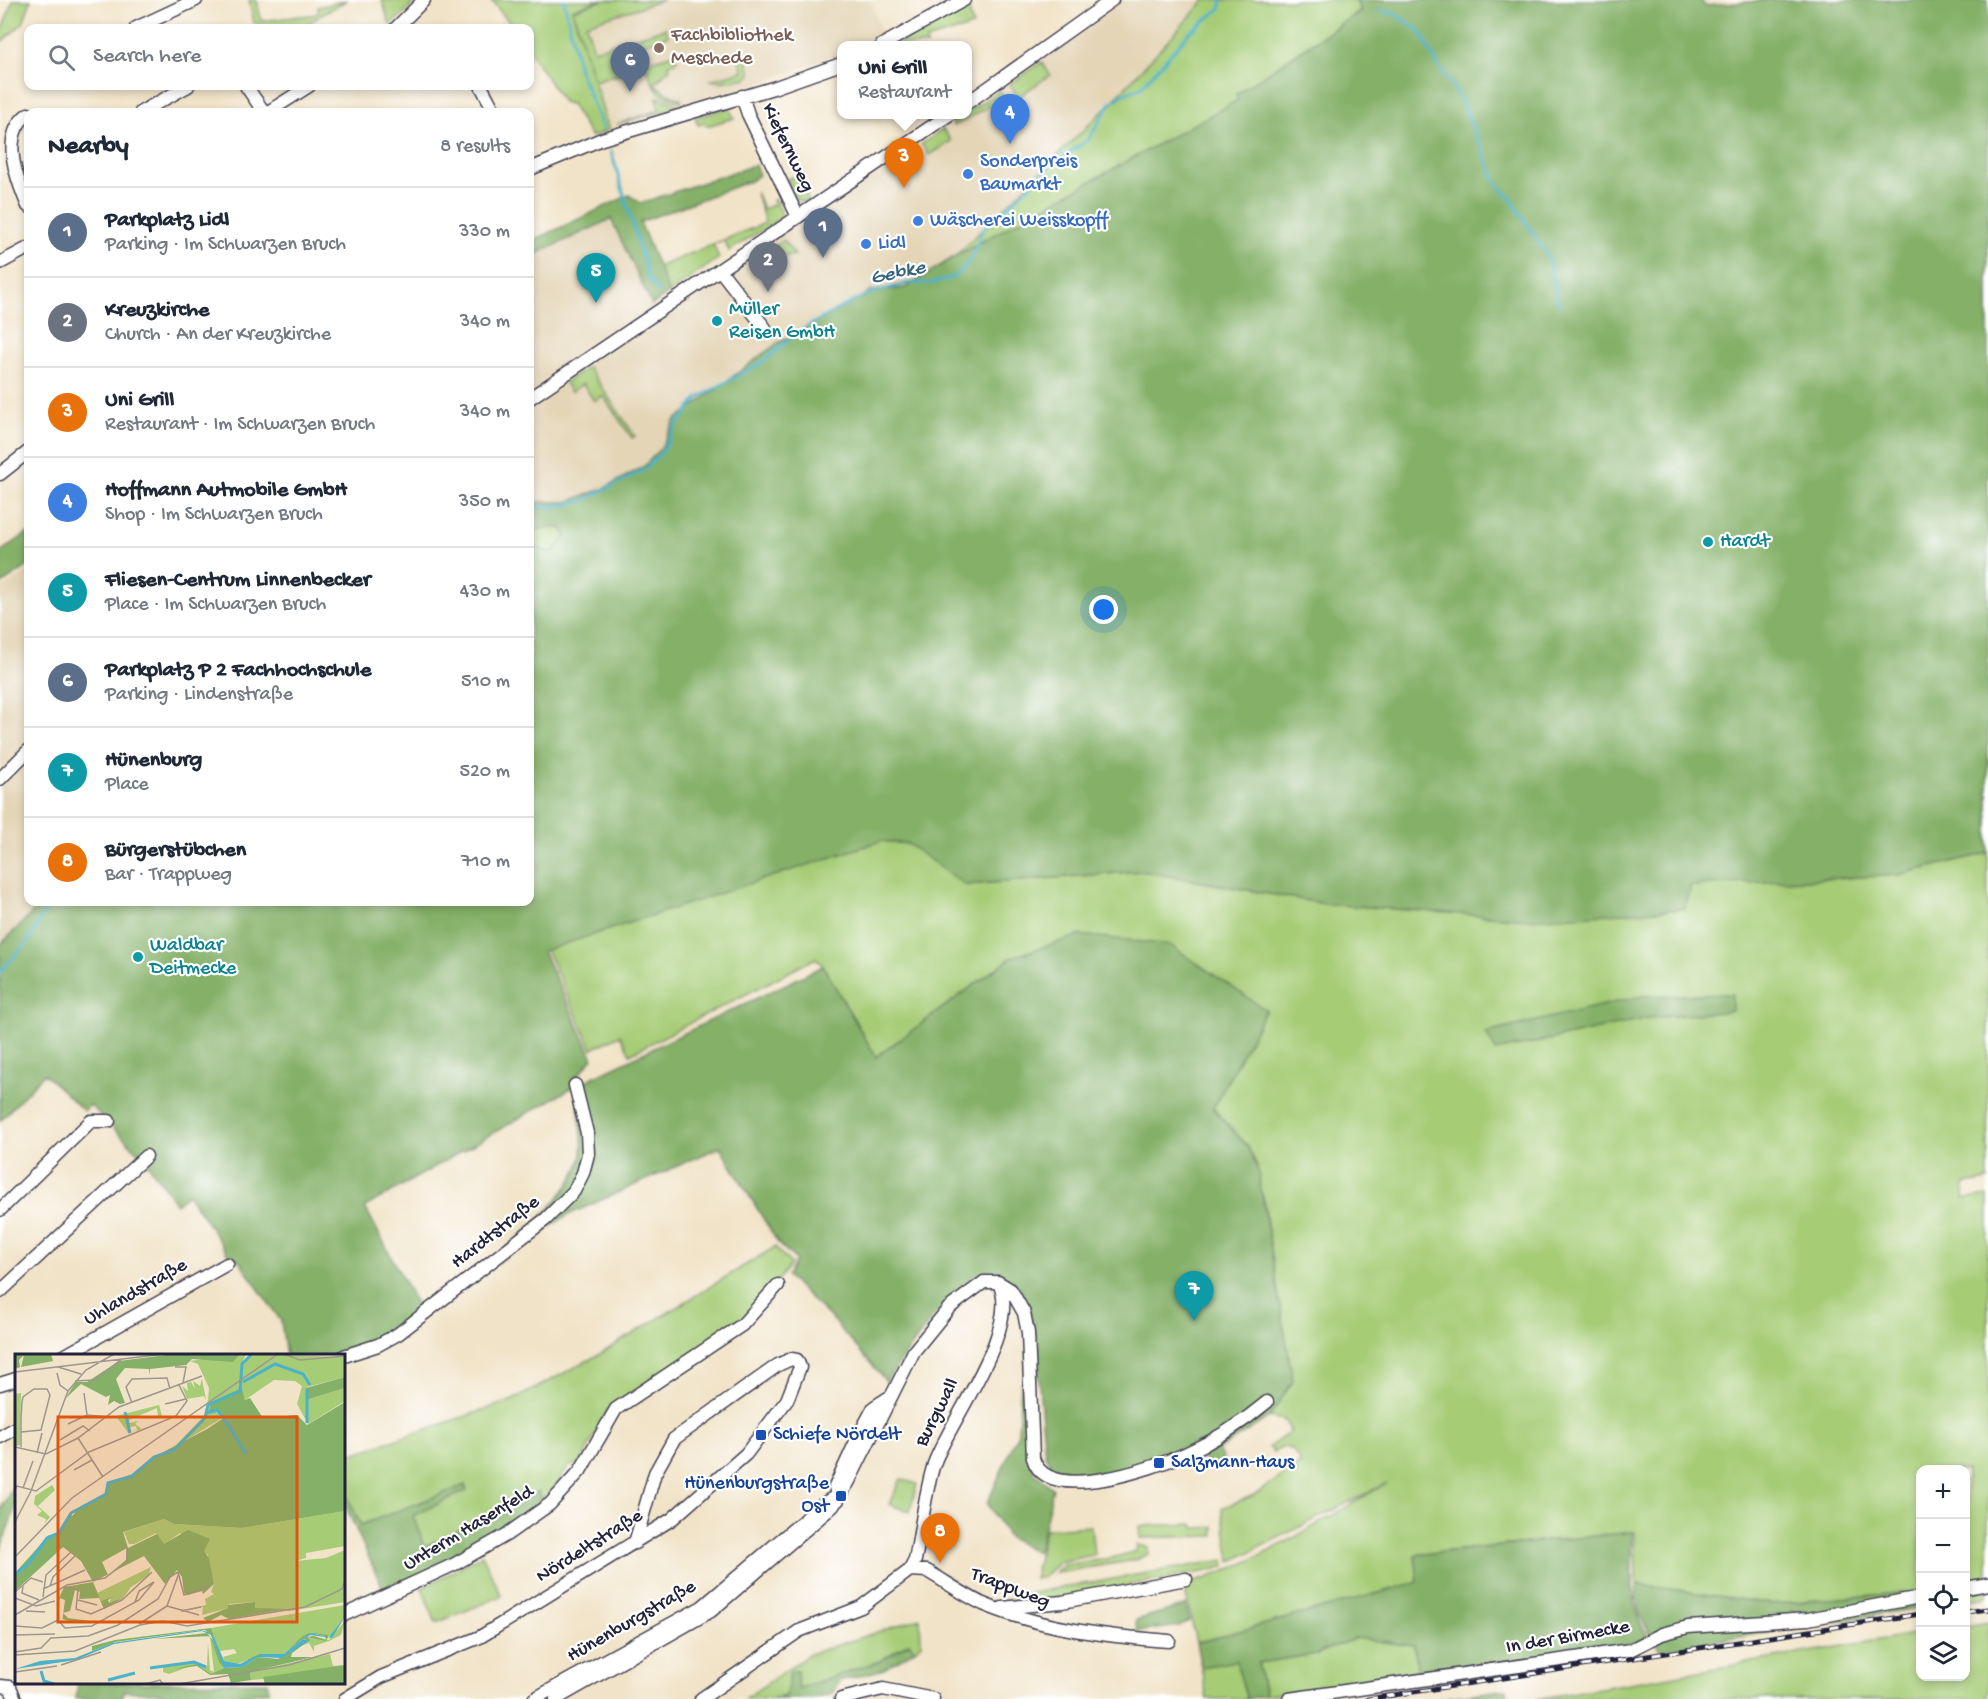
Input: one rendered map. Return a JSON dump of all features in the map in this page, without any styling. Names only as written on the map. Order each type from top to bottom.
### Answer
[{"type":"street","points":[[145,24],[196,0]]},
{"type":"street","points":[[400,24],[424,0]]},
{"type":"street","points":[[889,41],[964,0]]},
{"type":"street","points":[[972,99],[1112,0]]},
{"type":"street","points":[[534,167],[602,139],[837,65]]},
{"type":"street","points":[[148,108],[181,90]]},
{"type":"street","points":[[249,90],[263,108]]},
{"type":"street","points":[[273,108],[302,90]]},
{"type":"street","points":[[483,90],[493,108]]},
{"type":"street","name":"Kiefernweg","points":[[742,96],[748,114],[798,217]]},
{"type":"street","points":[[24,117],[16,123],[8,148],[24,184]]},
{"type":"street","points":[[534,395],[943,119]]},
{"type":"street","points":[[0,263],[24,250]]},
{"type":"street","points":[[720,270],[765,328]]},
{"type":"street","points":[[0,474],[24,455]]},
{"type":"street","points":[[0,779],[24,756]]},
{"type":"street","name":"Hardtstraße","points":[[345,1356],[378,1345],[398,1334],[546,1219],[574,1191],[584,1173],[588,1154],[587,1133],[575,1085]]},
{"type":"street","points":[[0,1210],[91,1120],[109,1121]]},
{"type":"street","points":[[0,1292],[146,1156]]},
{"type":"street","name":"Uhlandstraße","points":[[68,1354],[226,1264]]},
{"type":"street","name":"Hünenburgstraße","points":[[556,1699],[711,1611],[833,1497],[908,1361],[937,1320],[975,1287],[988,1281],[998,1282]]},
{"type":"street","name":"Burgwall","points":[[910,1570],[917,1548],[933,1467],[994,1346],[1002,1320],[1009,1296],[998,1282]]},
{"type":"street","name":"Unterm Hasenfeld","points":[[345,1616],[446,1569],[506,1535],[550,1504],[580,1472],[616,1410],[742,1325],[778,1285]]},
{"type":"street","points":[[1009,1296],[1022,1308],[1028,1333],[1033,1458],[1038,1470],[1048,1478],[1068,1482],[1089,1481],[1176,1458],[1238,1424],[1267,1402]]},
{"type":"street","name":"Nördeltstraße","points":[[345,1699],[381,1677],[480,1637],[635,1543],[683,1510],[746,1454],[782,1408],[799,1370],[791,1359],[778,1365],[674,1439],[655,1473],[635,1543]]},
{"type":"street","points":[[0,1384],[15,1379]]},
{"type":"street","name":"Hünenburgstraße","points":[[534,1699],[702,1607],[833,1497]]},
{"type":"street","points":[[917,1548],[927,1571]]},
{"type":"street","points":[[701,1699],[799,1631],[861,1607],[910,1570]]},
{"type":"street","name":"Trappweg","points":[[910,1570],[927,1571],[972,1598],[994,1608],[1064,1628],[1169,1641]]},
{"type":"street","points":[[994,1608],[1062,1602],[1186,1579]]},
{"type":"street","points":[[1970,1587],[1988,1584]]},
{"type":"street","name":"In der Birmecke","points":[[1289,1699],[1630,1650],[1662,1634],[1688,1627],[1808,1619],[1916,1598]]},
{"type":"street","points":[[2,1699],[2,1686],[13,1691],[15,1699]]},
{"type":"street","points":[[841,1699],[887,1689],[933,1699]]},
{"type":"shaded area","points":[[601,0],[871,0],[882,36],[870,41],[837,41],[837,54],[737,92],[609,130],[572,9]]},
{"type":"shaded area","points":[[1118,0],[1205,0],[1110,104],[954,257],[905,288],[872,291],[675,420],[661,448],[643,467],[603,489],[566,502],[534,502],[534,255],[611,218],[652,305],[661,315],[955,119],[972,119],[972,107],[1079,33]]},
{"type":"shaded area","points":[[24,574],[24,906],[39,906],[0,945],[0,590]]},
{"type":"green space","points":[[13,0],[31,0],[23,23],[0,43],[0,35]]},
{"type":"green space","points":[[249,0],[257,0],[261,21],[318,14],[318,7],[347,0],[307,24],[254,23]]},
{"type":"green space","points":[[382,0],[413,0],[410,8],[390,24]]},
{"type":"green space","points":[[491,0],[601,0],[572,9],[609,130],[591,137],[571,104],[563,102],[534,58],[534,24],[511,24]]},
{"type":"green space","points":[[604,0],[663,0],[586,24],[594,50],[666,28],[668,36],[636,46],[641,63],[675,54],[677,61],[669,64],[670,68],[654,84],[681,101],[667,98],[662,94],[658,90],[651,80],[646,67],[594,81],[573,10]]},
{"type":"green space","points":[[1205,0],[1355,0],[1361,10],[1236,94],[1238,100],[954,257],[1110,104]]},
{"type":"green space","points":[[1355,0],[1701,0],[1705,6],[1769,0],[1988,0],[1988,853],[1898,875],[1691,886],[1684,909],[1529,919],[1326,904],[1142,871],[965,885],[908,844],[881,841],[543,951],[593,1058],[572,1082],[575,1086],[823,966],[876,1057],[1012,957],[1081,935],[1170,945],[1266,1010],[1213,1108],[1248,1147],[1257,1166],[1293,1381],[1269,1417],[1218,1450],[1225,1463],[1208,1470],[1197,1443],[1165,1457],[1129,1468],[1092,1475],[1058,1476],[1045,1455],[1034,1325],[1020,1288],[987,1271],[936,1313],[886,1381],[830,1317],[787,1276],[796,1260],[778,1243],[720,1147],[568,1215],[391,1334],[338,1354],[286,1354],[281,1321],[237,1258],[232,1260],[188,1194],[176,1204],[144,1158],[90,1105],[84,1111],[44,1074],[0,1121],[0,945],[39,906],[534,906],[534,547],[552,553],[566,536],[561,527],[534,530],[534,502],[566,502],[603,489],[643,467],[661,448],[675,420],[778,343],[872,291],[905,288],[954,257],[1238,100],[1236,94],[1361,11]],"holes":[[[575,1086],[582,1130],[582,1155],[574,1176],[558,1198],[514,1242],[421,1313],[365,1207]]]},
{"type":"green space","points":[[968,6],[973,26],[926,41],[903,41]]},
{"type":"green space","points":[[736,49],[746,56],[751,74],[748,78],[719,82],[711,80],[743,71]]},
{"type":"green space","points":[[1042,62],[1050,75],[1018,97],[1010,84]]},
{"type":"green space","points":[[999,91],[1004,98],[972,116],[972,109]]},
{"type":"green space","points":[[657,97],[676,104],[678,107],[617,124],[659,110]]},
{"type":"green space","points":[[729,107],[734,118],[707,126],[705,123],[698,125],[695,118]]},
{"type":"green space","points":[[958,119],[966,119],[954,126],[952,123]]},
{"type":"green space","points":[[943,129],[951,141],[929,155],[922,144]]},
{"type":"green space","points":[[755,165],[759,175],[750,181],[640,222],[669,293],[652,305],[611,219],[534,255],[534,240],[629,195],[641,203]]},
{"type":"green space","points":[[801,175],[808,200],[802,202],[795,198],[787,179]]},
{"type":"green space","points":[[756,192],[763,209],[775,204],[773,200],[776,199],[783,217],[729,251],[724,240],[721,241],[765,223]]},
{"type":"green space","points":[[783,240],[795,255],[776,258],[776,262],[754,261]]},
{"type":"green space","points":[[713,244],[719,258],[669,293],[658,267]]},
{"type":"green space","points":[[588,367],[635,436],[632,438],[603,396],[594,401],[583,384],[571,392],[565,383]]},
{"type":"green space","points":[[561,527],[566,537],[552,553],[534,544],[534,530]]},
{"type":"green space","points":[[24,536],[24,569],[0,585],[0,552]]},
{"type":"green space","points":[[881,841],[908,844],[966,885],[1142,871],[1326,904],[1898,875],[1988,853],[1988,1180],[1965,1184],[1964,1199],[1988,1196],[1988,1597],[1970,1599],[1970,1465],[1916,1465],[1916,1596],[1900,1593],[1771,1604],[1636,1584],[1635,1532],[1633,1532],[1415,1555],[1419,1582],[1196,1643],[1184,1585],[1238,1566],[1289,1541],[1387,1483],[1230,1562],[1222,1508],[1254,1495],[1301,1463],[1292,1449],[1283,1447],[1274,1452],[1269,1447],[1291,1431],[1284,1420],[1269,1417],[1293,1381],[1270,1251],[1265,1204],[1248,1147],[1213,1108],[1265,1010],[1012,957],[876,1057],[823,966],[816,958],[630,1054],[620,1035],[592,1049],[546,949]]},
{"type":"green space","points":[[1732,994],[1732,1011],[1649,1018],[1496,1051],[1486,1033],[1641,996]]},
{"type":"green space","points":[[775,1247],[791,1264],[750,1315],[607,1411],[580,1464],[569,1466],[544,1502],[538,1492],[424,1547],[412,1516],[467,1490],[361,1526],[345,1492],[345,1457],[513,1400],[600,1354]]},
{"type":"green space","points":[[1021,1383],[1029,1385],[1030,1459],[1035,1473],[1053,1489],[1038,1553],[1009,1538],[987,1504],[1018,1433]]},
{"type":"green space","points":[[901,1479],[917,1484],[910,1512],[889,1504]]},
{"type":"green space","points":[[15,1483],[15,1508],[0,1551],[0,1511]]},
{"type":"green space","points":[[465,1485],[467,1490],[413,1516],[425,1547],[538,1492],[544,1502],[465,1554],[385,1593],[345,1505],[345,1492],[361,1525]]},
{"type":"green space","points":[[1193,1524],[1194,1528],[1214,1527],[1214,1536],[1140,1538],[1139,1526]]},
{"type":"green space","points":[[1091,1526],[1094,1555],[1060,1562],[1043,1577],[1034,1579],[1045,1529]]},
{"type":"green space","points":[[1633,1532],[1632,1587],[1637,1613],[1649,1638],[1632,1647],[1419,1678],[1414,1646],[1356,1638],[1316,1654],[1258,1663],[1265,1695],[1247,1699],[1236,1661],[1201,1667],[1196,1643],[1418,1582],[1415,1555]]},
{"type":"green space","points":[[1137,1545],[1148,1547],[1148,1554],[1136,1560],[1055,1573],[1064,1565],[1112,1558],[1136,1551]]},
{"type":"green space","points":[[482,1555],[502,1596],[436,1623],[422,1588]]},
{"type":"green space","points":[[1224,1560],[1225,1566],[1213,1570],[1066,1597],[1004,1605],[1002,1601],[1030,1593]]},
{"type":"green space","points":[[1636,1584],[1771,1604],[1900,1593],[1916,1596],[1916,1608],[1661,1650],[1646,1627],[1639,1611]]},
{"type":"green space","points":[[1186,1605],[1189,1621],[1179,1626],[1137,1632],[1136,1620]]},
{"type":"green space","points":[[920,1618],[921,1644],[915,1650],[908,1643],[880,1661],[797,1689],[786,1696],[771,1699],[744,1699],[810,1654]]},
{"type":"green space","points":[[1988,1622],[1988,1699],[1536,1699],[1916,1634],[1916,1681],[1970,1681],[1970,1625]]},
{"type":"green space","points":[[1356,1638],[1414,1646],[1419,1678],[1265,1695],[1258,1663],[1316,1654]]},
{"type":"green space","points":[[909,1643],[915,1650],[884,1669],[839,1681],[832,1694],[816,1699],[771,1699],[786,1696],[790,1671],[797,1671],[798,1689],[880,1661]]},
{"type":"green space","points":[[1236,1661],[1247,1699],[1207,1699],[1201,1667]]},
{"type":"green space","points":[[78,1684],[267,1684],[269,1691],[228,1698],[124,1691],[122,1699],[76,1699]]},
{"type":"green space","points":[[1507,1689],[1508,1699],[1438,1699]]},
{"type":"waterway","points":[[564,0],[579,70],[603,129]]},
{"type":"waterway","name":"Gebke","points":[[534,508],[565,505],[584,500],[644,470],[663,451],[675,427],[698,398],[764,361],[798,332],[836,310],[871,293],[909,283],[933,283],[951,278],[961,271],[971,259],[983,229],[1058,160],[1088,140],[1110,104],[1122,95],[1141,87],[1190,32],[1220,9],[1222,0]]},
{"type":"waterway","points":[[1379,10],[1395,14],[1420,31],[1435,61],[1459,96],[1497,184],[1511,199],[1548,257],[1559,306]]},
{"type":"waterway","points":[[611,151],[649,280],[659,292]]},
{"type":"waterway","name":"Gebke","points":[[0,972],[30,939],[47,906]]},
{"type":"railway","points":[[1970,1611],[1988,1609]]},
{"type":"railway","points":[[1368,1699],[1916,1615]]},
{"type":"place","name":"Fachbibliothek Meschede","points":[[659,48]]},
{"type":"place","name":"Parkplatz P 2 Fachhochschule","points":[[630,92]]},
{"type":"place","name":"Hoffmann Autmobile GmbH","points":[[1010,144]]},
{"type":"place","name":"Sonderpreis Baumarkt","points":[[968,174]]},
{"type":"place","name":"Uni Grill","points":[[904,188]]},
{"type":"place","name":"Wäscherei Weisskopff","points":[[918,221]]},
{"type":"place","name":"Lidl","points":[[866,244]]},
{"type":"place","name":"Parkplatz Lidl","points":[[823,258]]},
{"type":"place","name":"Kreuzkirche","points":[[768,292]]},
{"type":"place","name":"Fliesen-Centrum Linnenbecker","points":[[596,303]]},
{"type":"place","name":"Müller Reisen GmbH","points":[[717,321]]},
{"type":"place","name":"Hardt","points":[[1708,542]]},
{"type":"place","name":"Waldbar Deitmecke","points":[[138,957]]},
{"type":"place","name":"Hünenburg","points":[[1194,1321]]},
{"type":"place","name":"Schiefe Nördelt","points":[[761,1435]]},
{"type":"place","name":"Salzmann-Haus","points":[[1159,1463]]},
{"type":"place","name":"Hünenburgstraße Ost","points":[[841,1496]]},
{"type":"place","name":"Bürgerstübchen","points":[[940,1563]]}]
